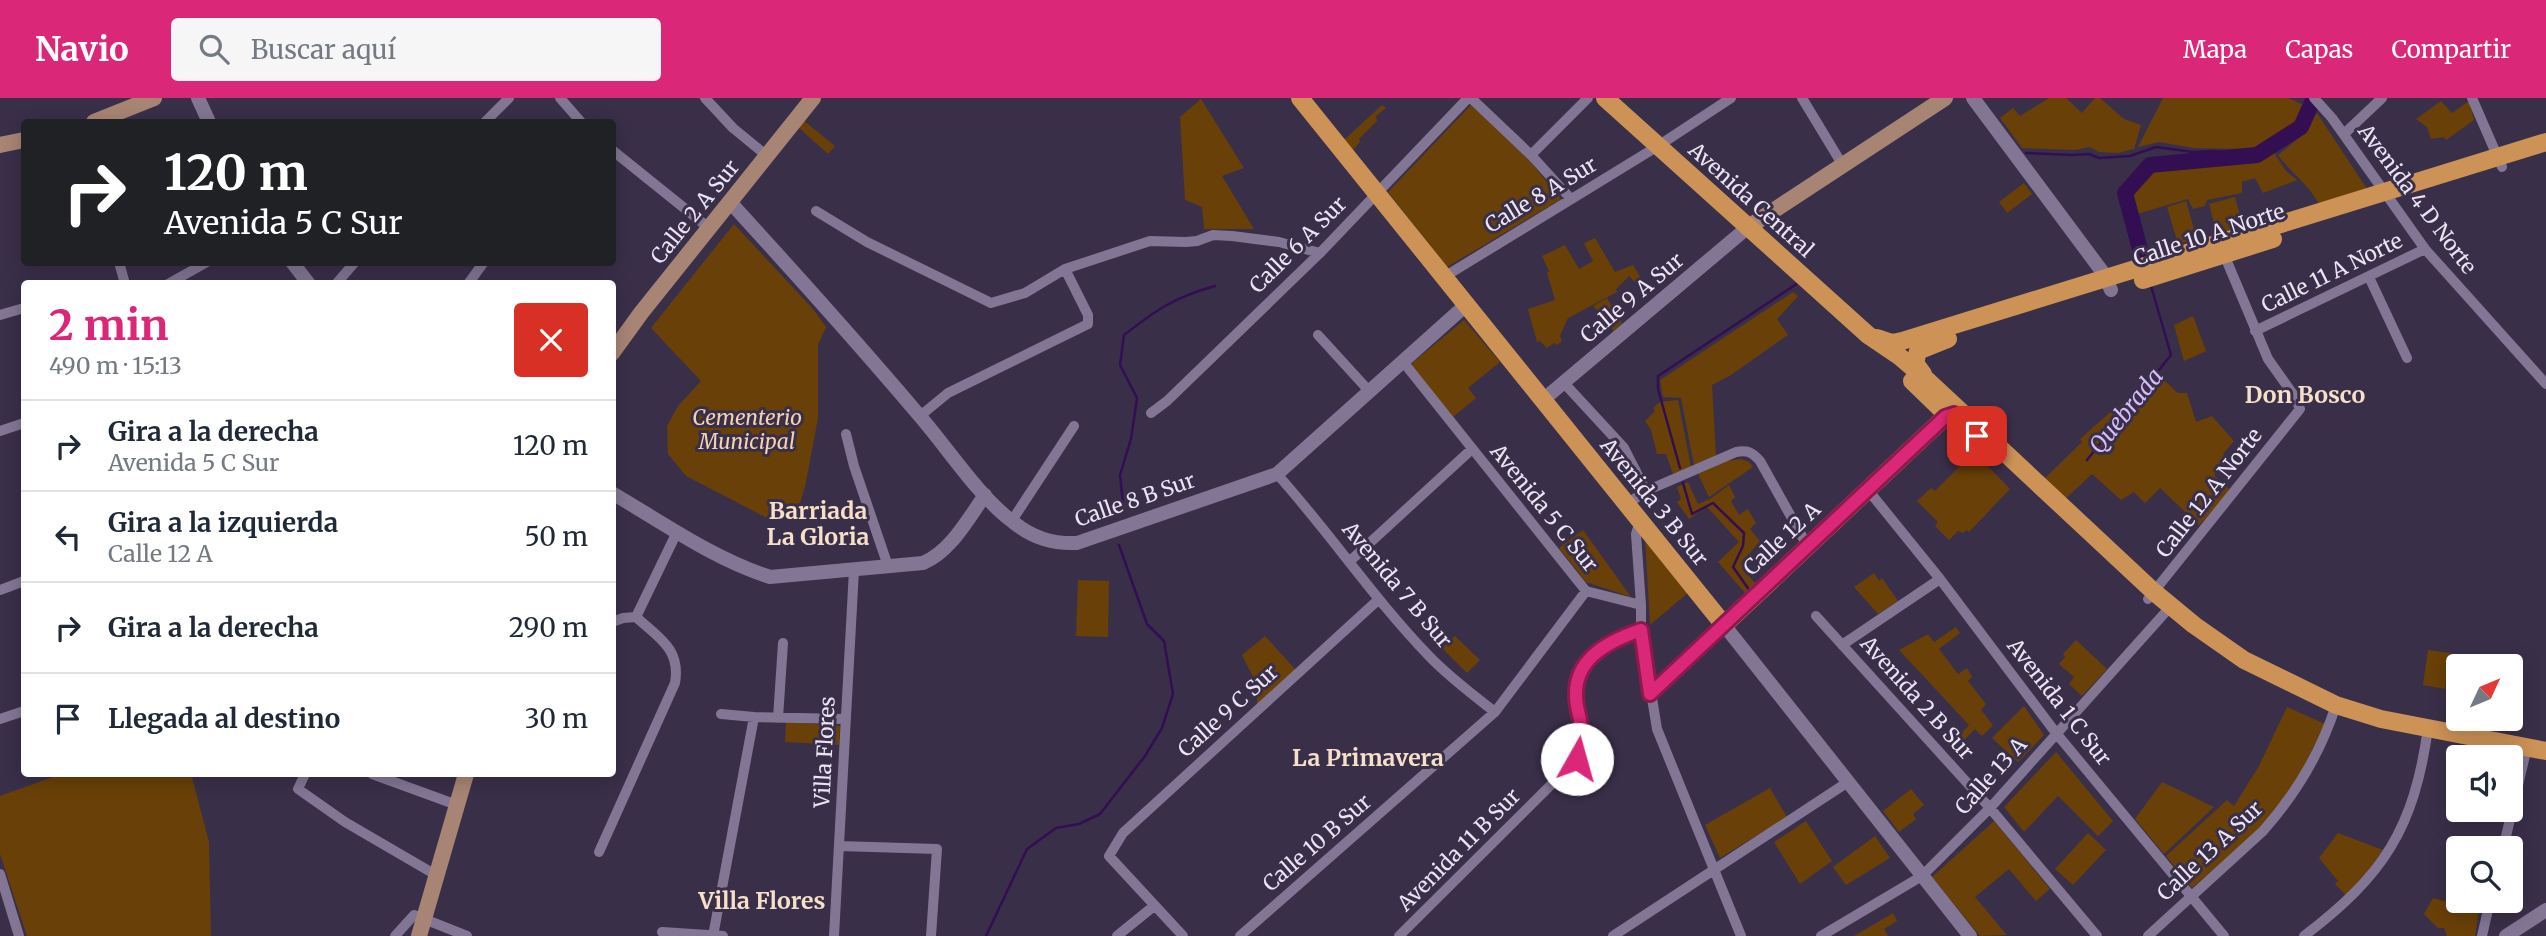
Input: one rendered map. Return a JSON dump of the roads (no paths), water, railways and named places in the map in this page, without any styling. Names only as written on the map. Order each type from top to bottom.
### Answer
[{"type":"main road","points":[[102,119],[154,98]]},
{"type":"main road","name":"Calle 2 A Sur","points":[[616,347],[813,98]]},
{"type":"main road","name":"Avenida 3 B Sur","points":[[1300,98],[1712,610],[1731,619]]},
{"type":"main road","name":"Avenida Central","points":[[1605,98],[1868,335]]},
{"type":"main road","points":[[1747,228],[1945,98]]},
{"type":"main road","points":[[0,145],[21,141]]},
{"type":"main road","name":"Calle 10 A Norte","points":[[2500,162],[2546,142]]},
{"type":"main road","name":"Calle 10 A Norte","points":[[1868,335],[1892,343],[2022,310],[2500,162],[2546,153]]},
{"type":"main road","name":"Calle 10 A Norte","points":[[1927,380],[1916,363],[1916,354],[1920,349],[2022,310]]},
{"type":"main road","points":[[1868,335],[1899,356],[1927,380],[2151,596]]},
{"type":"main road","points":[[1868,335],[1949,415]]},
{"type":"main road","points":[[1899,356],[1912,337]]},
{"type":"main road","points":[[1899,356],[1949,415],[2151,596],[2244,660],[2334,710],[2381,729],[2428,733],[2527,751],[2546,751]]},
{"type":"main road","name":"Calle 12 A","points":[[1731,619],[1949,415]]},
{"type":"main road","points":[[2527,751],[2546,759]]},
{"type":"main road","points":[[419,936],[465,777]]},
{"type":"street","points":[[198,98],[208,119]]},
{"type":"street","points":[[488,119],[509,98]]},
{"type":"street","points":[[559,98],[578,119]]},
{"type":"street","points":[[705,98],[733,128],[767,156]]},
{"type":"street","points":[[1469,98],[1531,155],[1571,199]]},
{"type":"street","name":"Calle 6 A Sur","points":[[1151,413],[1167,401],[1320,253],[1469,98]]},
{"type":"street","points":[[1531,155],[1588,98]]},
{"type":"street","name":"Calle 8 A Sur","points":[[1444,277],[1731,98]]},
{"type":"street","points":[[1802,98],[1842,164]]},
{"type":"street","points":[[1973,98],[2109,284]]},
{"type":"street","points":[[2344,134],[2382,98]]},
{"type":"street","points":[[2472,98],[2500,162]]},
{"type":"street","name":"Avenida 4 D Norte","points":[[2318,101],[2425,249],[2546,384]]},
{"type":"street","points":[[616,153],[709,229]]},
{"type":"street","name":"Calle 8 B Sur","points":[[730,202],[920,416],[985,495],[1011,522],[1035,537],[1058,544],[1077,543],[1277,474],[1467,304]]},
{"type":"street","points":[[816,211],[867,242],[991,303],[1025,293],[1065,269],[1150,241],[1197,241],[1213,235],[1279,242],[1320,253]]},
{"type":"street","name":"Calle 9 A Sur","points":[[1544,400],[1747,228]]},
{"type":"street","points":[[2222,248],[2255,331]]},
{"type":"street","name":"Calle 11 A Norte","points":[[2255,331],[2425,249]]},
{"type":"street","points":[[175,280],[200,266]]},
{"type":"street","points":[[295,266],[306,280]]},
{"type":"street","points":[[339,280],[352,266]]},
{"type":"street","points":[[920,416],[948,393],[1088,324],[1088,315],[1065,269]]},
{"type":"street","points":[[2369,276],[2407,358]]},
{"type":"street","points":[[0,314],[21,309]]},
{"type":"street","name":"Calle 12 A Norte","points":[[2151,596],[2300,410],[2295,397],[2268,359],[2255,331]]},
{"type":"street","points":[[1318,335],[1370,392]]},
{"type":"street","name":"Avenida 5 C Sur","points":[[1404,363],[1586,591],[1641,605]]},
{"type":"street","points":[[1564,383],[1625,448],[1646,491]]},
{"type":"street","points":[[0,430],[21,424]]},
{"type":"street","points":[[1011,522],[1074,426]]},
{"type":"street","points":[[846,433],[854,466],[888,566]]},
{"type":"street","points":[[1350,561],[1472,449]]},
{"type":"street","points":[[1628,504],[1646,491],[1736,452],[1747,451],[1760,461],[1808,547]]},
{"type":"street","name":"Avenida 7 B Sur","points":[[1277,474],[1350,561],[1378,600],[1431,659],[1494,712]]},
{"type":"street","name":"Avenida 1 C Sur","points":[[1868,490],[1940,579],[2056,733],[2224,936]]},
{"type":"street","points":[[616,495],[677,532],[750,570],[770,577],[923,563],[934,559],[961,529],[985,495]]},
{"type":"street","points":[[1640,520],[1636,534],[1641,630],[1657,729],[1741,936]]},
{"type":"street","points":[[636,617],[677,532]]},
{"type":"street","name":"Villa Flores","points":[[834,936],[854,570]]},
{"type":"street","points":[[1842,645],[1940,579]]},
{"type":"street","points":[[0,590],[21,582]]},
{"type":"street","name":"Calle 10 B Sur","points":[[1240,936],[1494,712],[1586,591]]},
{"type":"street","name":"Calle 9 C Sur","points":[[1154,906],[1109,856],[1123,834],[1378,600]]},
{"type":"street","name":"Calle 13 A","points":[[1821,936],[1834,933],[1922,876],[1990,808],[2168,610]]},
{"type":"street","name":"Avenida 2 B Sur","points":[[1816,615],[1990,808],[2097,936]]},
{"type":"street","points":[[599,852],[675,683],[677,670],[676,659],[668,646],[636,617],[616,621]]},
{"type":"street","name":"Calle 12 A","points":[[1650,694],[1731,619]]},
{"type":"street","name":"Avenida 3 B Sur","points":[[1731,619],[1848,782],[1970,936]]},
{"type":"street","name":"Avenida 11 B Sur","points":[[1399,936],[1577,759],[1583,748],[1576,697],[1581,674],[1602,647],[1641,630]]},
{"type":"street","points":[[778,718],[783,643]]},
{"type":"street","name":"Calle 13 A Sur","points":[[2148,936],[2263,831],[2279,813],[2296,791],[2334,710]]},
{"type":"street","points":[[0,719],[21,712]]},
{"type":"street","points":[[721,714],[845,719]]},
{"type":"street","points":[[713,936],[754,717]]},
{"type":"street","points":[[2304,936],[2360,889],[2392,846],[2412,807],[2428,733]]},
{"type":"street","points":[[2505,836],[2527,751]]},
{"type":"street","points":[[304,777],[298,789],[345,822],[436,875]]},
{"type":"street","points":[[380,777],[457,805]]},
{"type":"street","points":[[1614,936],[1848,782]]},
{"type":"street","points":[[839,846],[937,849],[931,936]]},
{"type":"street","points":[[0,874],[19,936]]},
{"type":"street","points":[[1116,936],[1154,906],[1183,936]]},
{"type":"street","points":[[2506,936],[2546,910]]},
{"type":"street","points":[[2482,936],[2487,913]]},
{"type":"street","points":[[395,936],[414,915],[467,936]]},
{"type":"street","points":[[663,932],[723,936]]},
{"type":"waterway","points":[[2142,257],[2125,193],[2150,165],[2257,155],[2301,127],[2314,98]]},
{"type":"waterway","points":[[2026,153],[2089,154],[2099,158],[2130,156],[2156,147],[2257,155]]},
{"type":"waterway","points":[[1680,468],[1658,389],[1658,376],[1798,283]]},
{"type":"waterway","points":[[1123,503],[1120,475],[1131,439],[1137,398],[1120,365],[1124,335],[1166,305],[1215,286]]},
{"type":"waterway","name":"Quebrada","points":[[2087,460],[2171,355],[2151,286]]},
{"type":"waterway","points":[[1683,483],[1692,514],[1713,503],[1744,533],[1743,546],[1733,567],[1750,591]]},
{"type":"waterway","points":[[986,936],[1027,849],[1056,828],[1079,824],[1100,814],[1145,756],[1162,728],[1173,694],[1164,641],[1147,624],[1119,545]]},
{"type":"district","name":"Don Bosco","points":[[2305,395]]},
{"type":"district","name":"Barriada La Gloria","points":[[818,524]]},
{"type":"district","name":"La Primavera","points":[[1368,758]]},
{"type":"district","name":"Villa Flores","points":[[762,901]]},
{"type":"park label","name":"Cementerio Municipal","points":[[747,430]]}]
